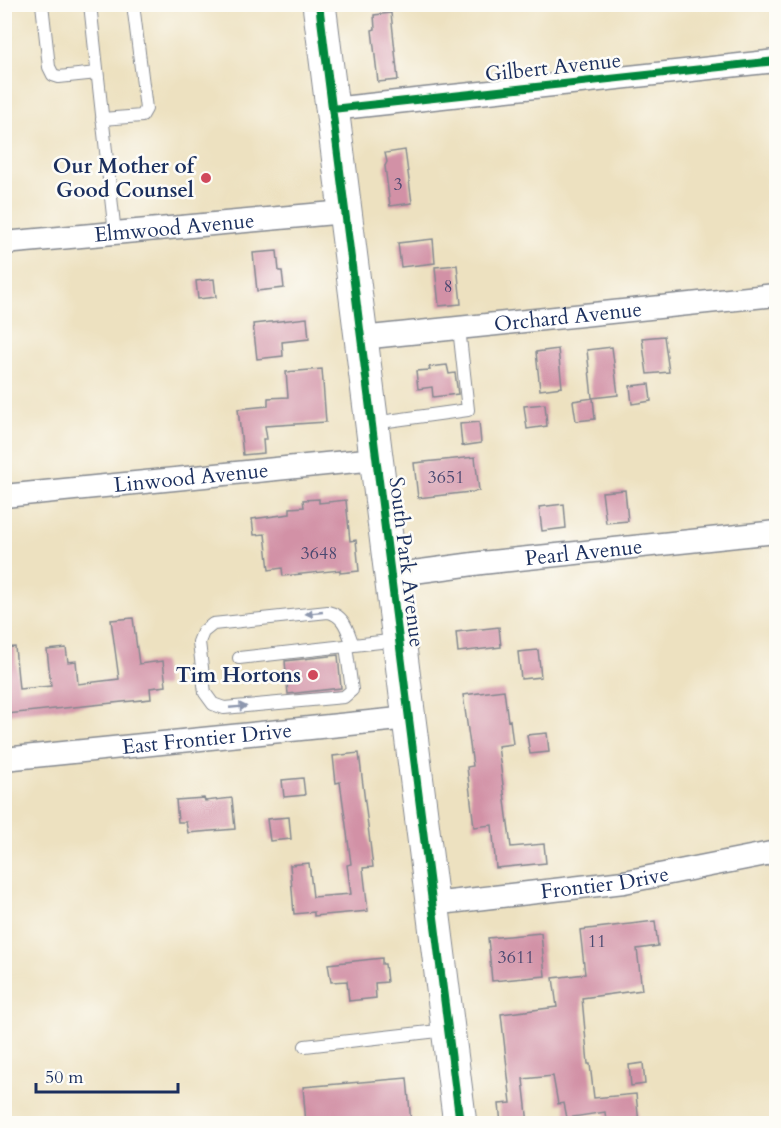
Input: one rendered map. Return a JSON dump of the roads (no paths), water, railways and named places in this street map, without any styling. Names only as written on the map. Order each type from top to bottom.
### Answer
[{"type":"main road","name":"South Park Avenue","points":[[319,4],[460,1124]]},
{"type":"street","name":"Gilbert Avenue","points":[[333,109],[777,61]]},
{"type":"street","name":"Elmwood Avenue","points":[[4,243],[345,212]]},
{"type":"street","name":"Orchard Avenue","points":[[361,338],[777,295]]},
{"type":"street","name":"Linwood Avenue","points":[[4,496],[376,459]]},
{"type":"street","name":"Pearl Avenue","points":[[391,575],[777,531]]},
{"type":"street","name":"East Frontier Drive","points":[[4,759],[409,718]]},
{"type":"street","name":"Frontier Drive","points":[[432,904],[624,882],[777,852]]},
{"type":"lane","points":[[42,4],[49,67],[53,75],[59,77],[97,73]]},
{"type":"lane","points":[[90,4],[115,234]]},
{"type":"lane","points":[[102,120],[142,116],[146,109],[133,4]]},
{"type":"lane","points":[[372,423],[468,410],[459,328]]},
{"type":"lane","points":[[328,612],[337,614],[346,626],[350,645],[352,690],[344,697],[224,708],[213,704],[205,693],[199,642],[203,632],[213,624],[328,612]]},
{"type":"lane","points":[[239,658],[399,640]]},
{"type":"lane","points":[[305,1046],[448,1030]]},
{"type":"place","name":"Our Mother of Good Counsel","points":[[206,178]]},
{"type":"place","name":"Tim Hortons","points":[[313,675]]}]
